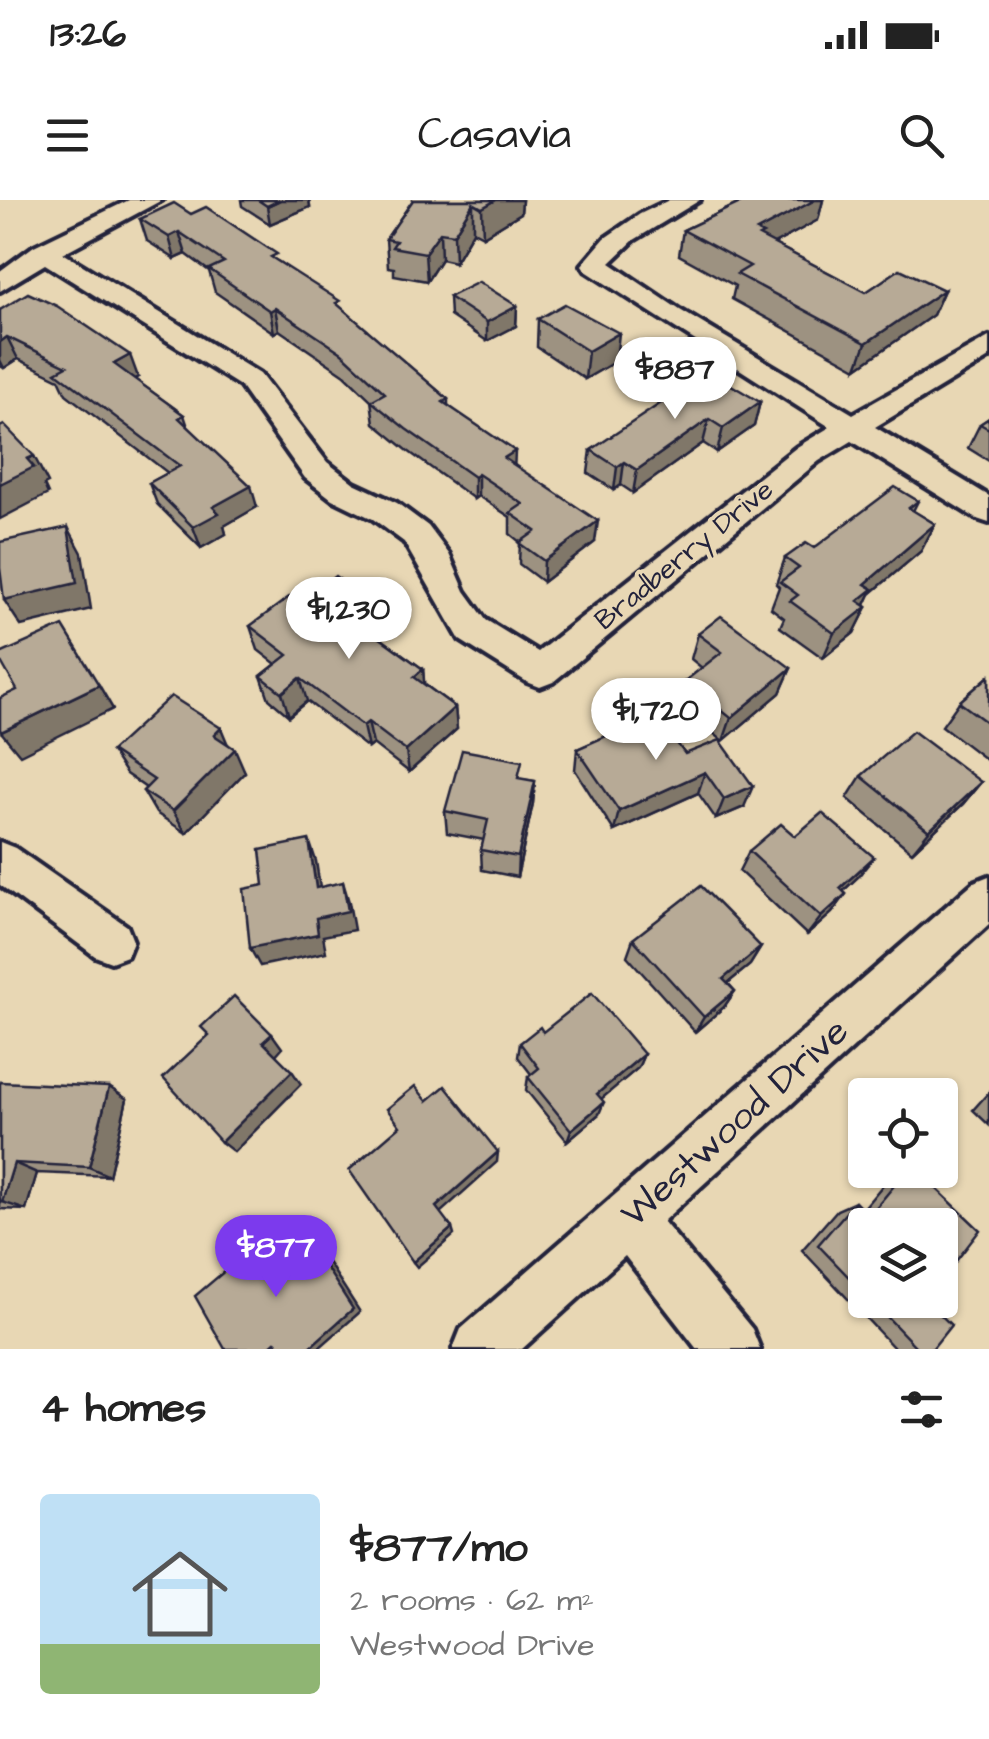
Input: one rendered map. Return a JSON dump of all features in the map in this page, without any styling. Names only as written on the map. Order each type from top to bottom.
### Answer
[{"type":"street","points":[[0,283],[43,252],[105,218],[150,200]]},
{"type":"street","points":[[688,200],[629,230],[607,248],[596,265],[670,316],[989,511]]},
{"type":"street","name":"Bradberry Drive","points":[[43,252],[250,380],[316,470],[343,491],[385,511],[416,534],[437,563],[449,595],[473,630],[540,672],[808,454],[989,346]]},
{"type":"street","points":[[0,861],[111,941]]},
{"type":"street","name":"Westwood Drive","points":[[481,1349],[989,896]]},
{"type":"street","points":[[628,1218],[732,1349]]},
{"type":"building","points":[[258,200],[280,200],[267,206]]},
{"type":"building","points":[[413,200],[496,200],[482,208],[473,203],[454,234],[440,232],[425,253],[392,247],[396,241],[386,239]]},
{"type":"building","points":[[746,200],[815,200],[757,231],[763,234],[759,236],[866,292],[900,269],[944,290],[866,343],[737,274],[750,266],[683,230]]},
{"type":"building","points":[[174,203],[191,214],[206,207],[277,254],[271,257],[340,301],[336,303],[448,399],[443,402],[515,451],[504,458],[598,521],[544,561],[519,543],[536,531],[510,513],[523,504],[478,474],[474,477],[371,401],[385,393],[342,353],[209,269],[224,262],[179,232],[169,237],[140,219]]},
{"type":"building","points":[[479,282],[517,306],[487,322],[449,297]]},
{"type":"building","points":[[28,293],[57,306],[130,355],[114,364],[184,415],[179,418],[251,486],[213,507],[219,513],[193,527],[149,483],[180,466],[56,372],[67,366],[7,337],[0,342],[0,310]]},
{"type":"building","points":[[565,304],[619,333],[588,351],[538,319]]},
{"type":"building","points":[[700,377],[713,385],[721,379],[760,402],[723,428],[709,419],[637,470],[624,462],[617,467],[591,450]]},
{"type":"building","points":[[4,425],[34,456],[27,459],[34,467],[0,484],[0,427]]},
{"type":"building","points":[[895,487],[918,501],[909,508],[935,524],[865,584],[873,589],[858,601],[867,607],[834,633],[790,601],[798,595],[780,582],[799,568],[785,558],[806,543],[814,548]]},
{"type":"building","points":[[68,527],[77,583],[4,600],[0,542]]},
{"type":"building","points":[[335,576],[374,604],[358,616],[369,624],[365,627],[423,669],[414,677],[455,707],[406,751],[368,722],[363,726],[300,678],[282,693],[261,676],[288,655],[250,626],[308,583],[317,590]]},
{"type":"building","points":[[721,616],[791,668],[731,718],[685,681],[722,652],[698,634]]},
{"type":"building","points":[[63,626],[99,685],[1,732],[0,698],[17,690],[0,654]]},
{"type":"building","points":[[989,676],[989,724],[959,702]]},
{"type":"building","points":[[171,696],[221,728],[214,735],[235,749],[173,811],[143,791],[154,780],[111,751]]},
{"type":"building","points":[[652,709],[685,754],[720,740],[753,786],[724,799],[705,772],[619,811],[577,749],[622,729],[618,724]]},
{"type":"building","points":[[913,731],[981,782],[929,831],[861,776]]},
{"type":"building","points":[[462,750],[522,761],[518,778],[535,781],[518,857],[481,850],[488,820],[445,811]]},
{"type":"building","points":[[822,813],[874,857],[840,888],[846,894],[821,917],[749,851],[781,824],[795,836]]},
{"type":"building","points":[[309,840],[316,888],[343,882],[348,911],[316,918],[318,934],[250,948],[244,889],[264,885],[260,850]]},
{"type":"building","points":[[701,886],[761,947],[723,979],[735,991],[704,1017],[633,939]]},
{"type":"building","points":[[592,993],[644,1054],[597,1094],[604,1102],[571,1130],[528,1077],[539,1068],[520,1043],[540,1027],[543,1032]]},
{"type":"building","points":[[234,996],[272,1034],[263,1042],[292,1071],[221,1142],[163,1078],[209,1035],[201,1027]]},
{"type":"building","points":[[0,1082],[109,1087],[89,1167],[14,1163],[0,1202]]},
{"type":"building","points":[[415,1086],[427,1101],[445,1086],[498,1152],[436,1207],[452,1228],[413,1262],[349,1170],[400,1126],[387,1109]]},
{"type":"building","points":[[892,1188],[936,1188],[957,1208],[876,1208]]},
{"type":"building","points":[[958,1209],[980,1230],[958,1259]]},
{"type":"building","points":[[848,1210],[848,1276],[818,1245]]},
{"type":"building","points":[[300,1227],[353,1309],[308,1349],[280,1349],[276,1341],[267,1349],[225,1349],[195,1296],[233,1264],[241,1276]]},
{"type":"building","points":[[888,1318],[944,1318],[951,1325],[932,1349],[918,1349]]}]
